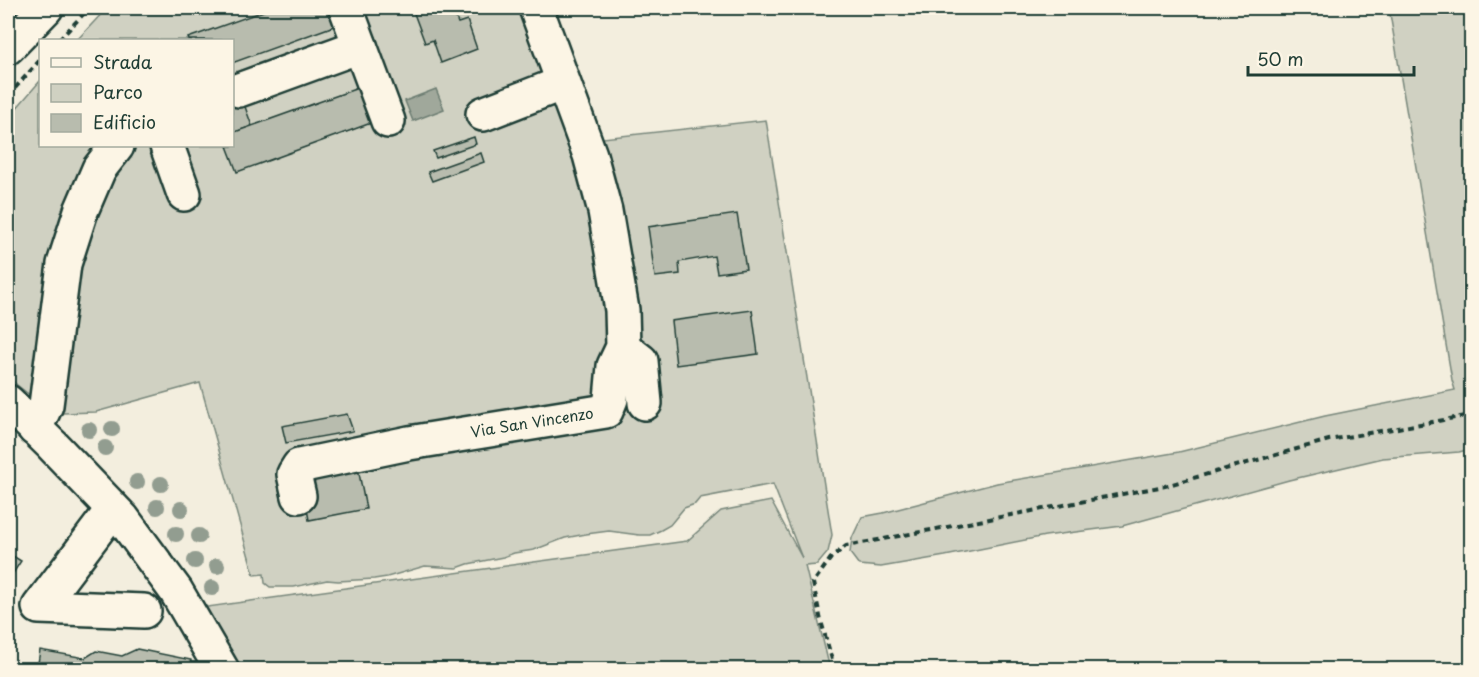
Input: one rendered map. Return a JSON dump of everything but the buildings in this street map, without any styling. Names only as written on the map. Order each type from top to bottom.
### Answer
[{"type":"street","points":[[346,8],[388,121]]},
{"type":"street","name":"Via San Vincenzo","points":[[299,496],[294,474],[299,466],[409,443],[606,411],[611,399],[614,366],[623,346],[622,310],[605,211],[590,155],[536,8]]},
{"type":"street","points":[[8,47],[37,12]]},
{"type":"street","points":[[239,90],[360,46]]},
{"type":"street","points":[[483,114],[563,83]]},
{"type":"street","points":[[35,429],[46,405],[64,264],[81,211],[99,169],[116,147]]},
{"type":"street","points":[[167,147],[184,194]]},
{"type":"street","points":[[623,346],[641,362],[645,403]]},
{"type":"street","points":[[8,402],[123,519],[176,591],[222,669]]},
{"type":"street","points":[[113,509],[39,607],[144,611]]},
{"type":"path","points":[[60,39],[89,8]]},
{"type":"path","points":[[8,96],[39,61]]},
{"type":"path","points":[[835,669],[813,583],[831,558],[846,546],[1165,486],[1329,440],[1472,415]]},
{"type":"green space","points":[[107,8],[547,8],[594,139],[766,120],[832,535],[828,552],[817,565],[805,566],[830,669],[227,669],[200,608],[687,541],[721,511],[771,501],[802,558],[773,484],[700,498],[695,504],[684,508],[670,525],[650,535],[609,531],[586,534],[565,538],[534,550],[457,568],[425,566],[374,579],[327,580],[294,587],[270,587],[265,583],[264,574],[254,575],[200,383],[96,412],[63,413],[36,400],[8,376],[8,118],[39,82],[39,147],[234,147],[234,39],[78,39]]},
{"type":"green space","points":[[1389,8],[1471,8],[1471,449],[1383,458],[1289,480],[1122,526],[1045,536],[881,567],[859,565],[850,553],[852,538],[862,517],[997,483],[1179,452],[1325,416],[1455,390]]},
{"type":"shaded area","points":[[436,89],[444,109],[413,121],[405,101]]}]
